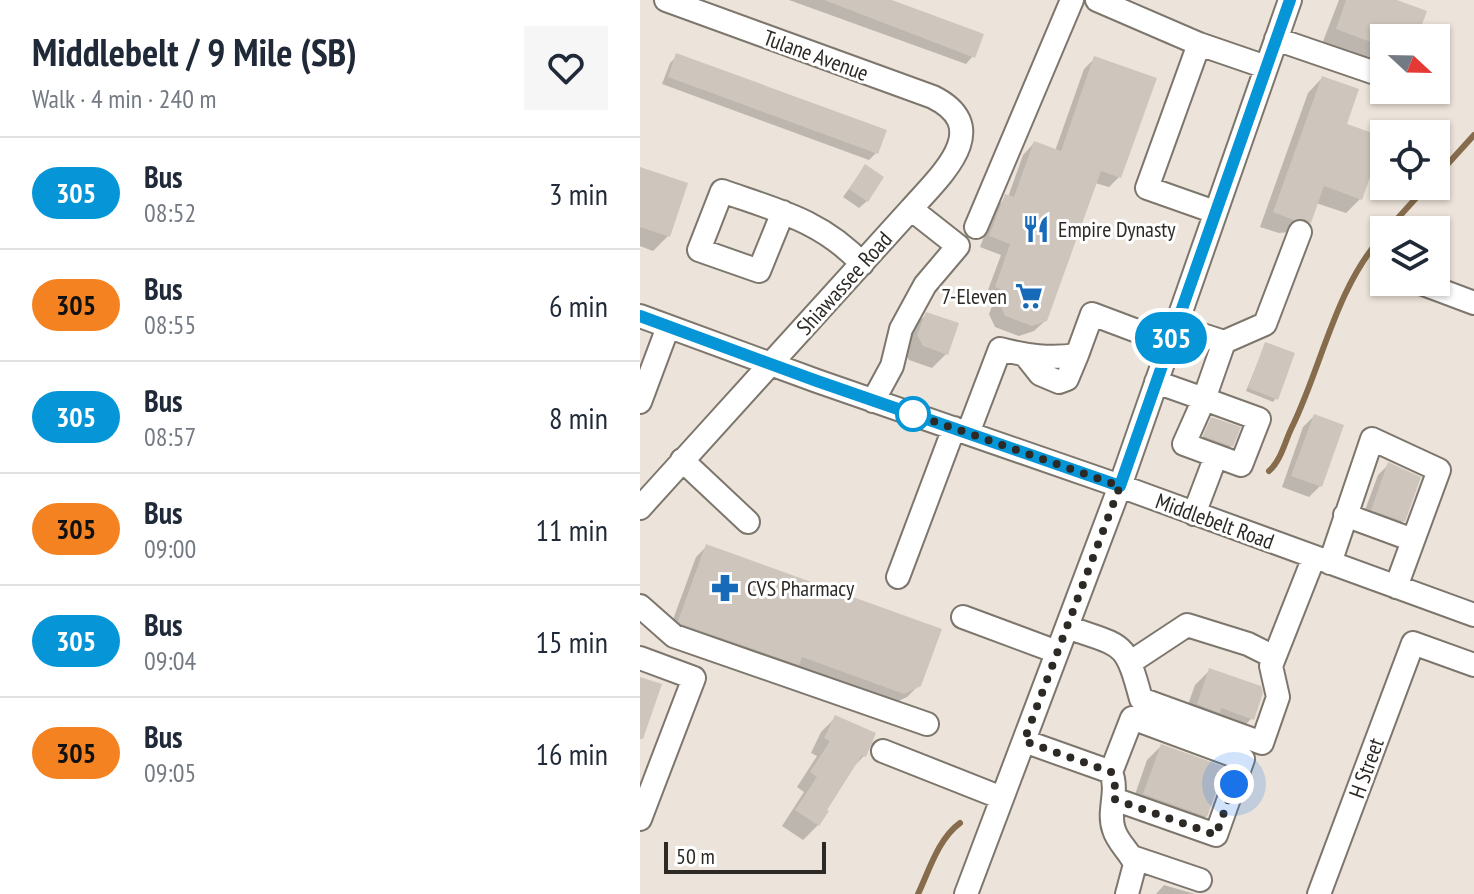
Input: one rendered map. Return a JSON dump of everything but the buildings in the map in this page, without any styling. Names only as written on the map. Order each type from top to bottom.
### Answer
[{"type":"street","name":"Tulane Avenue","points":[[666,0],[933,97],[949,105],[960,119]]},
{"type":"street","points":[[976,227],[1072,0]]},
{"type":"street","points":[[1097,0],[1199,44],[1266,67]]},
{"type":"street","points":[[966,894],[1120,486],[1290,0]]},
{"type":"street","points":[[1276,39],[1370,71]]},
{"type":"street","points":[[1199,44],[1147,188],[1215,212]]},
{"type":"street","name":"Shiawassee Road","points":[[643,499],[862,264],[945,170],[962,140],[960,119]]},
{"type":"street","points":[[873,401],[892,366],[901,329],[925,285],[958,246],[911,209]]},
{"type":"street","points":[[783,212],[812,223],[834,237],[862,264]]},
{"type":"street","points":[[898,577],[961,430],[1000,349],[1053,358],[1077,355],[1092,314],[1172,334],[1224,342],[1265,324],[1300,232]]},
{"type":"street","points":[[1450,294],[1474,303]]},
{"type":"street","name":"Middlebelt Road","points":[[640,316],[1474,615]]},
{"type":"street","points":[[640,400],[668,327]]},
{"type":"street","points":[[1156,382],[1204,399],[1259,419],[1241,465],[1184,444],[1204,399],[1224,342]]},
{"type":"street","points":[[1067,627],[1120,646],[1131,662],[1141,699],[1262,743],[1278,697],[1271,666],[1274,657],[1345,515],[1372,439],[1439,470],[1396,587]]},
{"type":"street","points":[[1194,514],[1216,456]]},
{"type":"street","points":[[682,460],[748,522]]},
{"type":"street","points":[[1345,515],[1413,540]]},
{"type":"street","points":[[640,606],[674,636],[927,724]]},
{"type":"street","points":[[963,617],[1057,652]]},
{"type":"street","points":[[1131,662],[1187,625],[1248,644],[1274,657]]},
{"type":"street","name":"H Street","points":[[1319,894],[1413,643],[1474,665]]},
{"type":"street","points":[[640,658],[694,678],[640,819]]},
{"type":"street","points":[[1114,799],[1216,835],[1243,759],[1132,718],[1111,772],[1115,782],[1111,812],[1114,831],[1132,857],[1134,870],[1127,894]]},
{"type":"street","points":[[1024,741],[1111,772]]},
{"type":"street","points":[[883,751],[1002,798]]},
{"type":"street","points":[[1132,857],[1200,880]]},
{"type":"waterway","points":[[1450,162],[1474,135]]},
{"type":"waterway","points":[[1400,216],[1414,200]]},
{"type":"waterway","points":[[1269,471],[1277,462],[1303,403],[1353,278],[1370,251]]},
{"type":"waterway","points":[[918,894],[940,846],[960,823]]},
{"type":"bus line","name":"305","points":[[640,316],[1120,486],[1290,0]]},
{"type":"place","name":"Empire Dynasty","points":[[1036,229]]},
{"type":"place","name":"7-Eleven","points":[[1029,296]]},
{"type":"place","name":"CVS Pharmacy","points":[[725,588]]},
{"type":"route","points":[[913,414],[910,413],[1120,486],[1024,741],[1111,772],[1115,782],[1114,799],[1216,835],[1234,784]]}]
